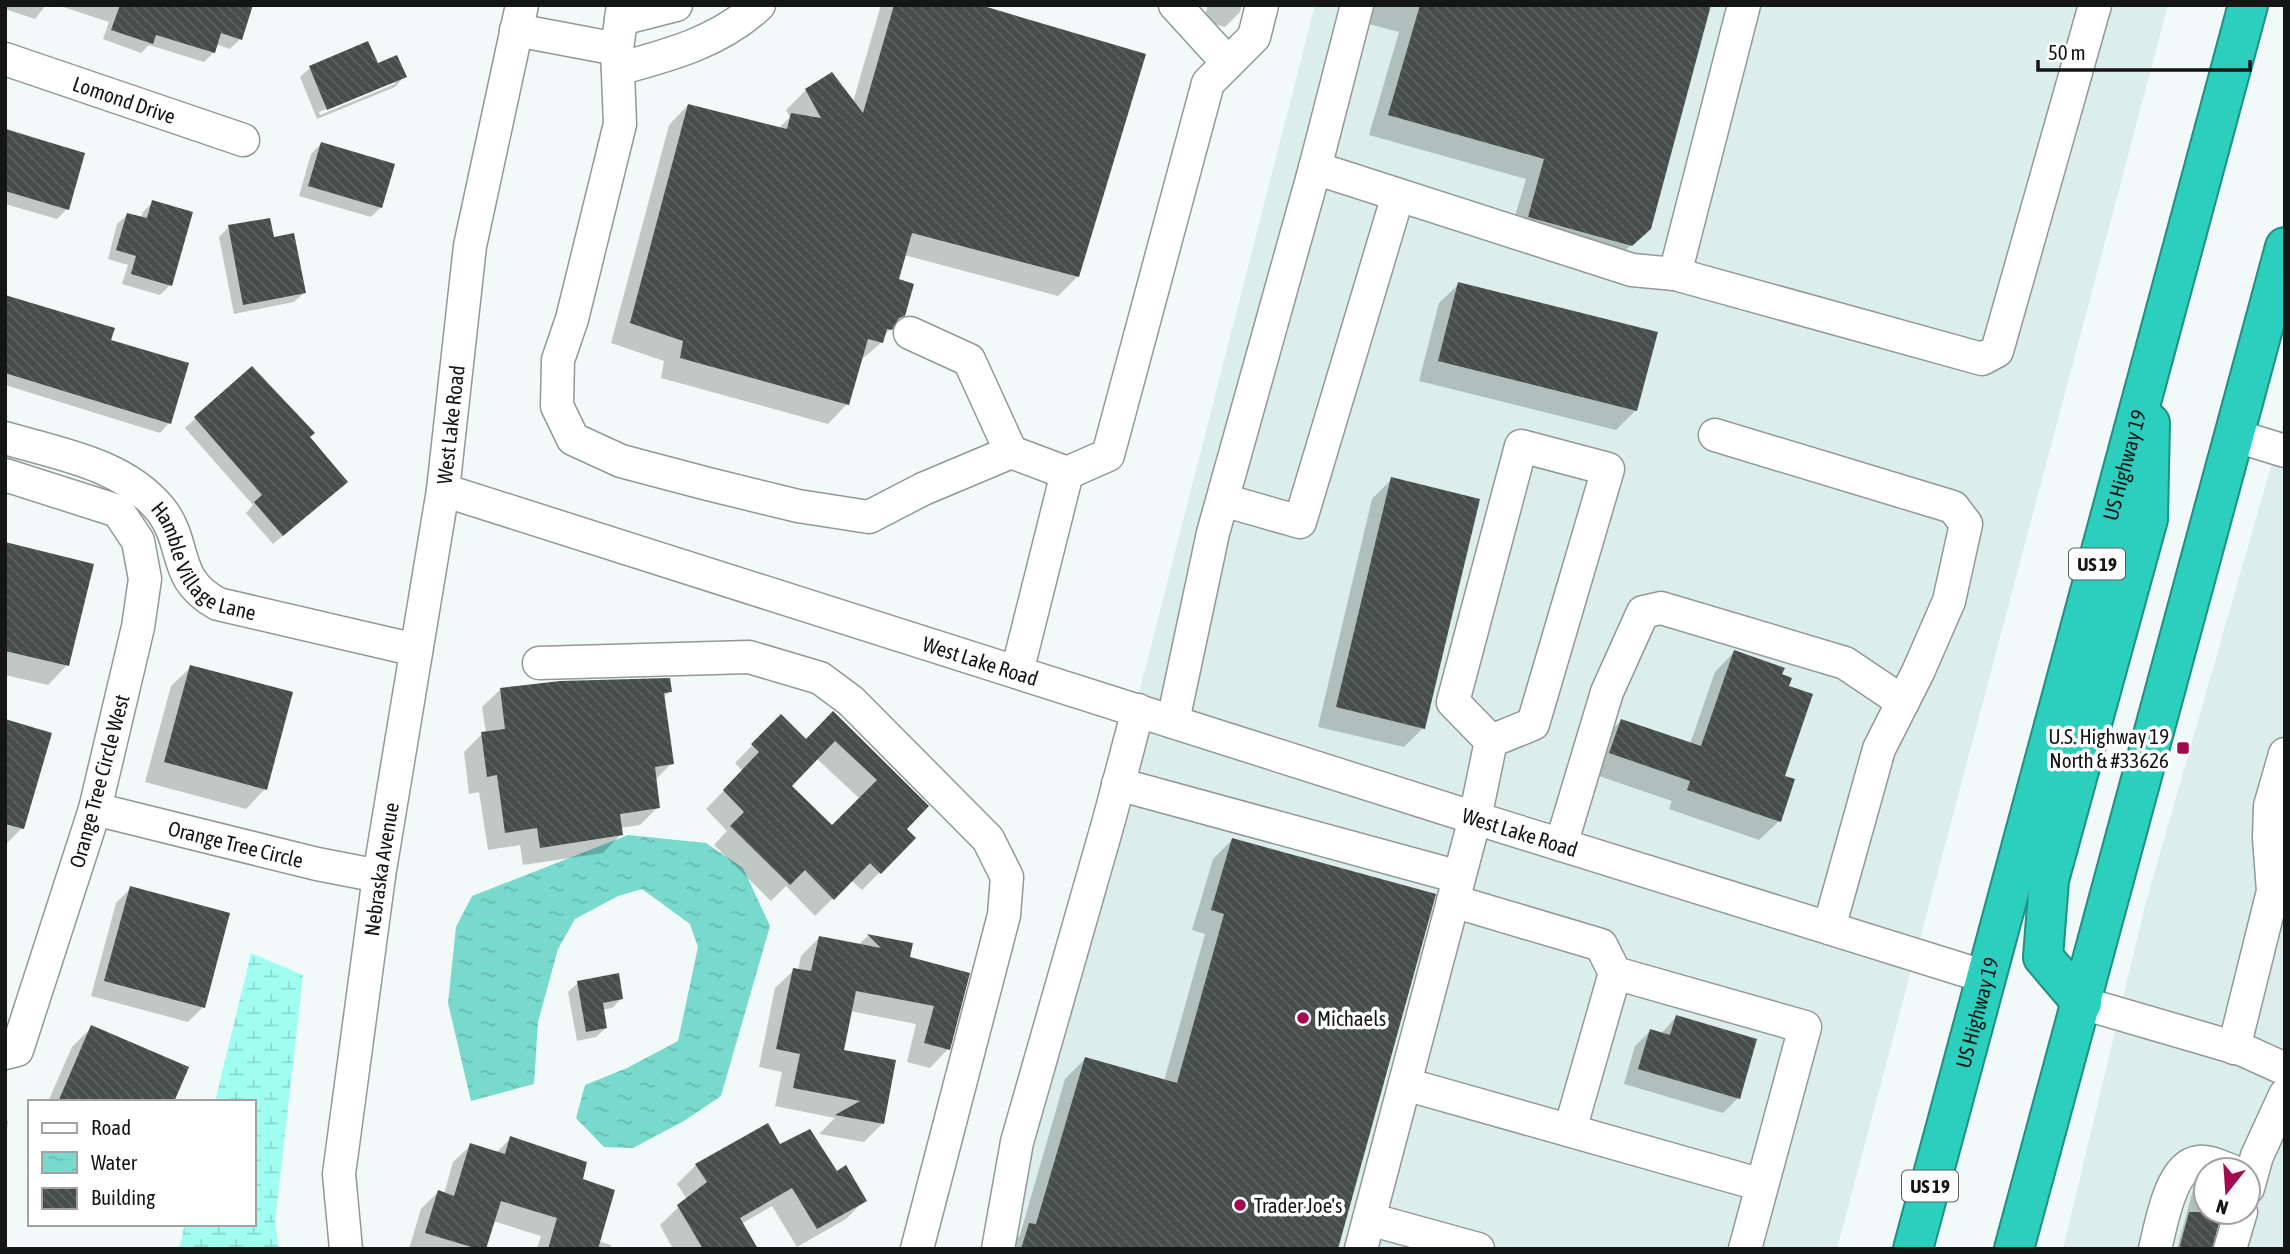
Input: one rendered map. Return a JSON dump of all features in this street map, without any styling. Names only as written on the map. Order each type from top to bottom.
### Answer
[{"type":"highway","name":"US Highway 19","points":[[1913,1249],[2248,5]]},
{"type":"highway","points":[[2014,1249],[2285,247]]},
{"type":"highway","points":[[2082,1003],[2043,957],[2049,880],[2148,519],[2151,362]]},
{"type":"street","points":[[620,36],[676,5]]},
{"type":"street","points":[[519,18],[620,36],[679,52],[721,34],[759,5]]},
{"type":"street","points":[[1175,5],[1228,63]]},
{"type":"street","points":[[620,36],[620,124],[572,319],[558,360],[556,406],[573,439],[621,461],[708,484],[798,506],[869,517],[923,489],[1011,452],[1067,473],[1108,455],[1208,83],[1254,37],[1262,5]]},
{"type":"street","points":[[1173,721],[1213,533],[1315,168],[1357,5]]},
{"type":"street","points":[[1675,274],[1744,5]]},
{"type":"street","points":[[1315,168],[1632,270],[1675,274],[1982,359],[1997,351],[2095,5]]},
{"type":"street","name":"West Lake Road","points":[[519,18],[470,246],[443,490],[1475,818],[1986,977]]},
{"type":"street","name":"Lomond Drive","points":[[5,59],[243,140]]},
{"type":"street","points":[[1223,500],[1300,522],[1398,195]]},
{"type":"street","points":[[910,333],[969,360],[1011,452]]},
{"type":"street","points":[[1715,435],[1953,507],[1966,524],[1949,601],[1879,749],[1829,928]]},
{"type":"street","points":[[2233,435],[2285,451]]},
{"type":"street","name":"Hamble Village Lane","points":[[5,438],[95,465],[144,492],[162,512],[174,535],[188,579],[202,595],[248,611],[416,650]]},
{"type":"street","points":[[1521,446],[1608,469],[1533,724],[1492,741],[1453,702],[1521,446]]},
{"type":"street","points":[[1017,672],[1067,473]]},
{"type":"street","name":"Orange Tree Circle West","points":[[5,475],[118,511],[138,541],[145,579],[138,627],[95,809],[11,1051]]},
{"type":"street","name":"Nebraska Avenue","points":[[346,1249],[339,1174],[379,876],[443,490]]},
{"type":"street","points":[[1561,845],[1607,692],[1643,612],[1661,608],[1845,663],[1903,702]]},
{"type":"street","points":[[539,663],[749,657],[820,678],[851,701],[988,839],[1007,877],[1004,915],[917,1249]]},
{"type":"street","points":[[998,1249],[1017,1142],[1138,710]]},
{"type":"street","points":[[1361,1249],[1475,818],[1492,741]]},
{"type":"street","points":[[2234,1048],[2273,891],[2269,838],[2270,806],[2280,791],[2285,754]]},
{"type":"street","points":[[1118,784],[1456,889],[1601,946],[1615,973],[1570,1130]]},
{"type":"street","name":"Orange Tree Circle","points":[[95,809],[291,858],[379,876]]},
{"type":"street","points":[[1615,973],[1805,1027],[1745,1249]]},
{"type":"street","points":[[2082,1003],[2234,1048],[2285,1069]]},
{"type":"street","points":[[1405,1084],[1762,1185]]},
{"type":"street","points":[[2257,1156],[2285,1095]]},
{"type":"street","points":[[2155,1249],[2177,1176],[2192,1164]]},
{"type":"street","points":[[1369,1219],[1478,1249]]},
{"type":"street","points":[[2230,1249],[2237,1226]]},
{"type":"shaded area","points":[[1315,5],[2168,5],[1920,939],[1139,693]]},
{"type":"shaded area","points":[[2285,417],[2285,1249],[2063,1249],[2145,906]]},
{"type":"shaded area","points":[[1131,725],[1911,971],[1837,1249],[996,1249]]},
{"type":"green space","points":[[251,953],[303,975],[275,1222],[279,1249],[179,1249],[185,1226],[256,1226],[256,1100],[215,1100]]},
{"type":"water","points":[[628,835],[706,843],[743,868],[770,926],[721,1096],[684,1121],[633,1148],[604,1147],[576,1118],[585,1085],[627,1068],[678,1041],[698,947],[690,924],[642,889],[618,896],[575,919],[558,949],[538,1022],[534,1084],[471,1101],[448,1003],[456,927],[472,896]]},
{"type":"building","points":[[120,5],[253,5],[242,40],[221,33],[215,53],[156,35],[153,44],[111,30]]},
{"type":"building","points":[[894,5],[980,5],[1146,54],[1079,277],[912,233],[899,279],[914,284],[905,316],[899,318],[892,330],[887,329],[883,343],[868,339],[849,405],[680,358],[683,341],[630,323],[688,104],[787,129],[791,113],[821,118],[805,89],[832,72],[863,113]]},
{"type":"building","points":[[1420,5],[1711,5],[1651,229],[1632,246],[1528,217],[1544,159],[1388,115]]},
{"type":"building","points":[[368,41],[378,63],[397,55],[407,77],[327,110],[309,66]]},
{"type":"building","points":[[5,129],[85,153],[69,210],[5,191]]},
{"type":"building","points":[[321,142],[395,164],[382,208],[308,186]]},
{"type":"building","points":[[152,200],[193,212],[172,286],[131,274],[136,256],[116,250],[127,213],[147,218]]},
{"type":"building","points":[[270,218],[274,237],[294,233],[306,293],[243,305],[228,225]]},
{"type":"building","points":[[1458,282],[1658,332],[1637,411],[1438,361]]},
{"type":"building","points":[[5,295],[115,328],[111,340],[189,363],[171,424],[5,373]]},
{"type":"building","points":[[252,366],[315,433],[310,437],[348,482],[283,536],[254,502],[262,495],[194,417]]},
{"type":"building","points":[[1391,477],[1480,499],[1425,729],[1336,707]]},
{"type":"building","points":[[5,542],[94,564],[69,666],[5,651]]},
{"type":"building","points":[[1734,650],[1785,668],[1782,674],[1792,678],[1789,686],[1813,694],[1785,776],[1795,779],[1781,822],[1687,790],[1690,781],[1609,753],[1621,719],[1701,746]]},
{"type":"building","points":[[190,665],[293,692],[267,790],[164,762]]},
{"type":"building","points":[[670,678],[672,692],[664,693],[674,764],[655,767],[660,808],[620,814],[623,835],[540,848],[537,828],[505,833],[497,775],[487,777],[481,732],[505,729],[500,688],[560,681]]},
{"type":"building","points":[[833,711],[929,806],[907,829],[916,838],[881,874],[870,863],[834,900],[805,870],[790,885],[730,826],[744,812],[723,790],[759,752],[751,744],[781,714],[806,739]],"holes":[[[835,741],[877,780],[832,825],[792,786]]]},
{"type":"building","points":[[5,719],[52,733],[24,829],[5,824]]},
{"type":"building","points":[[1232,838],[1436,894],[1338,1249],[1021,1249],[1029,1223],[1036,1224],[1085,1057],[1177,1083],[1224,914],[1211,910]]},
{"type":"building","points":[[130,886],[230,913],[205,1008],[104,981]]},
{"type":"building","points":[[867,934],[913,943],[910,957],[970,973],[950,1050],[924,1043],[934,1006],[856,991],[844,1050],[896,1060],[884,1124],[835,1115],[860,1101],[793,1088],[800,1054],[776,1049],[793,968],[811,971],[819,936],[881,948]]},
{"type":"building","points":[[619,973],[623,999],[603,1003],[607,1028],[586,1032],[577,981]]},
{"type":"building","points":[[1676,1015],[1757,1039],[1740,1099],[1638,1069],[1650,1029],[1670,1035]]},
{"type":"building","points":[[91,1025],[189,1067],[175,1100],[59,1100]]},
{"type":"building","points":[[768,1123],[780,1144],[810,1129],[837,1171],[846,1165],[867,1201],[817,1229],[792,1188],[740,1218],[758,1249],[703,1249],[677,1205],[707,1182],[695,1164]]},
{"type":"building","points":[[510,1136],[587,1162],[583,1179],[615,1190],[598,1249],[548,1249],[557,1218],[501,1201],[486,1249],[425,1233],[438,1190],[454,1196],[470,1143],[505,1154]]},
{"type":"building","points":[[2189,1212],[2192,1212],[2192,1226],[2218,1226],[2212,1249],[2179,1249]]},
{"type":"place","name":"U.S. Highway 19 North & #33626","points":[[2183,748]]},
{"type":"place","name":"Michaels","points":[[1303,1018]]},
{"type":"place","name":"Trader Joe's","points":[[1240,1205]]}]
